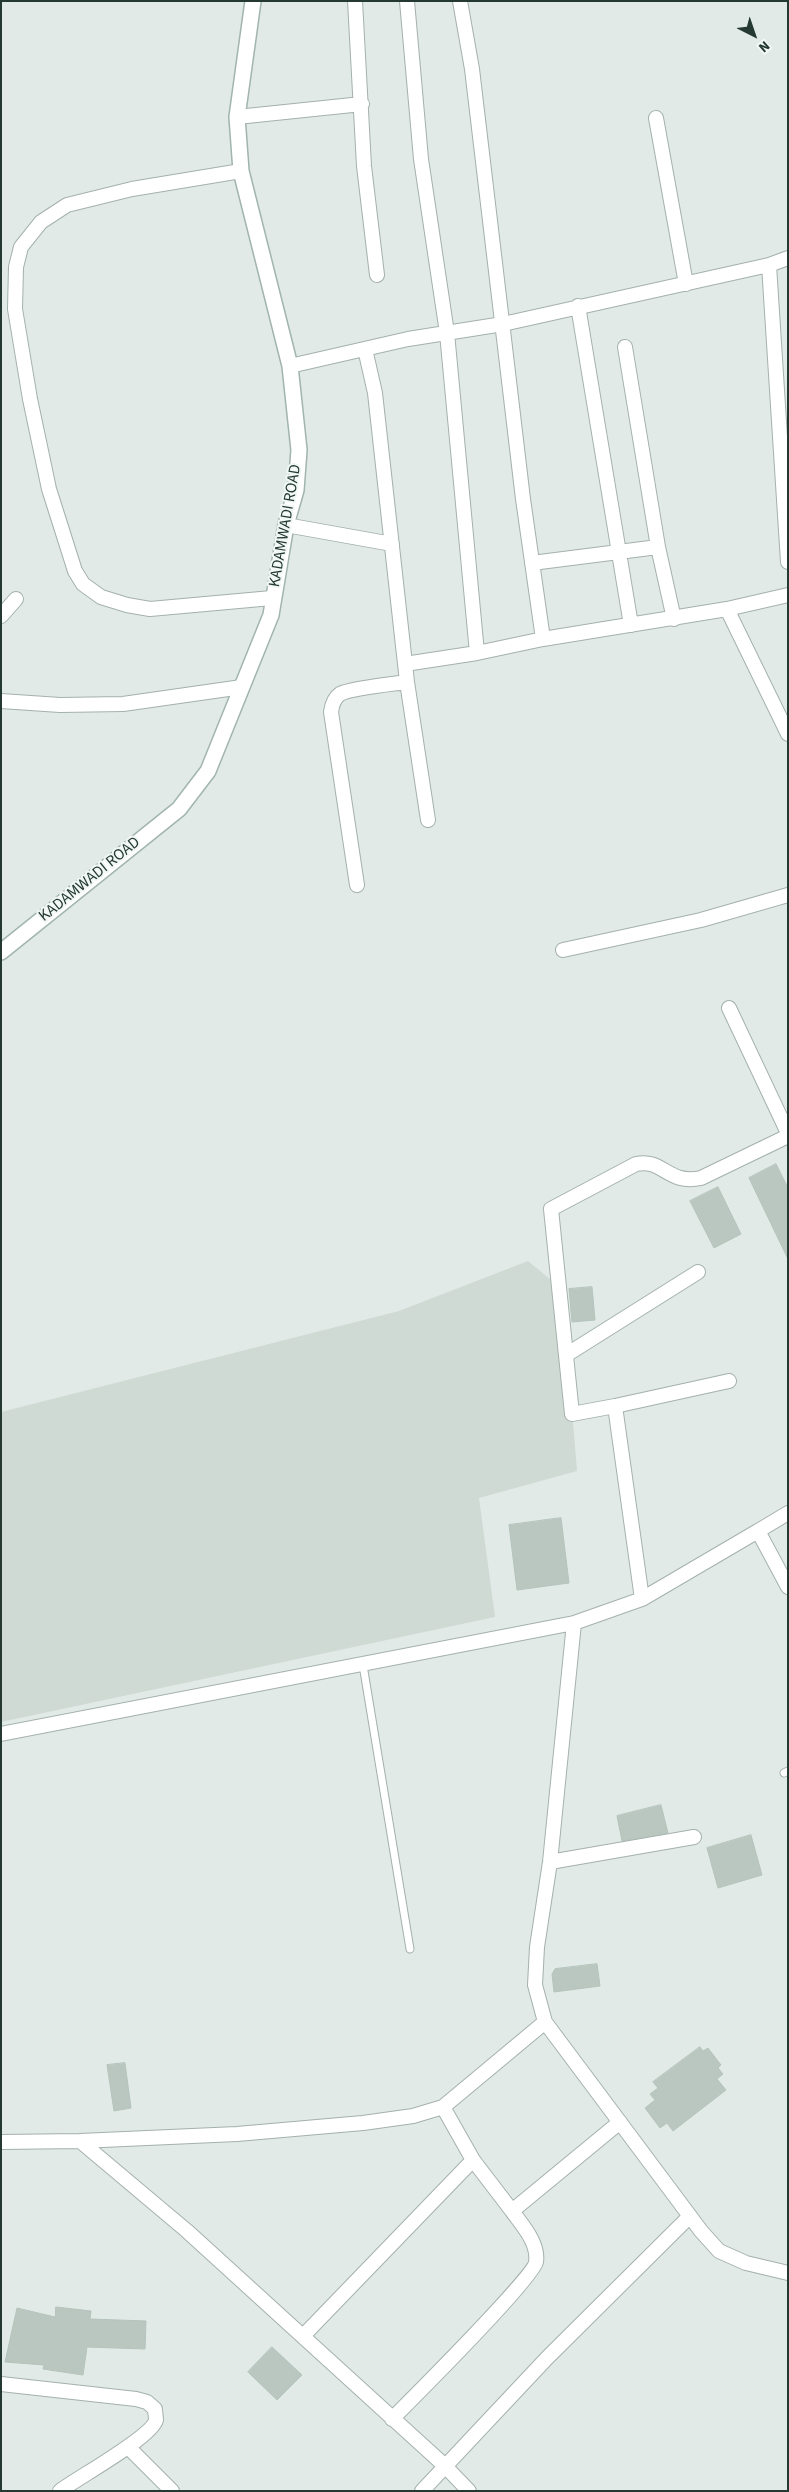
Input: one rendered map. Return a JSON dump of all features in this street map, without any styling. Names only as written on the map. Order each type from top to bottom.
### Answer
[{"type":"street","name":"KADAMWADI ROAD","points":[[2,949],[179,809],[208,771],[266,630],[286,525],[296,490],[299,450],[290,366],[241,171],[237,117],[253,1]]},
{"type":"street","points":[[355,1],[364,166],[377,275]]},
{"type":"street","points":[[407,1],[421,160],[447,333],[477,653]]},
{"type":"street","points":[[460,1],[472,69],[532,563],[543,639]]},
{"type":"street","points":[[237,117],[362,104]]},
{"type":"street","points":[[656,118],[686,284]]},
{"type":"street","points":[[241,171],[132,189],[67,205],[41,222],[20,247],[16,266],[15,309],[30,399],[49,489],[75,571],[83,584],[101,597],[127,605],[150,609],[272,598]]},
{"type":"street","points":[[290,366],[365,349],[503,324],[769,265],[788,258]]},
{"type":"street","points":[[769,265],[788,562]]},
{"type":"street","points":[[578,306],[631,624]]},
{"type":"street","points":[[624,347],[658,547],[674,619]]},
{"type":"street","points":[[365,349],[375,393],[407,682],[428,820]]},
{"type":"street","points":[[286,525],[392,544]]},
{"type":"street","points":[[532,563],[658,547]]},
{"type":"street","points":[[405,664],[477,653],[543,639],[631,624],[674,619],[788,595]]},
{"type":"street","points":[[1,616],[16,599]]},
{"type":"street","points":[[727,609],[788,734]]},
{"type":"street","points":[[357,885],[331,712],[333,701],[340,694],[350,691],[407,682]]},
{"type":"street","points":[[1,701],[60,705],[123,704],[242,687]]},
{"type":"street","points":[[563,950],[701,920],[788,895]]},
{"type":"street","points":[[729,1008],[788,1134],[701,1178],[679,1180],[652,1163],[636,1164],[551,1209],[572,1414],[729,1381]]},
{"type":"street","points":[[566,1355],[698,1272]]},
{"type":"street","points":[[616,1406],[642,1598]]},
{"type":"street","points":[[1,1734],[574,1623],[642,1598],[788,1513]]},
{"type":"street","points":[[758,1531],[788,1587]]},
{"type":"street","points":[[574,1623],[550,1862],[537,1947],[535,1985],[545,2022],[690,2216],[719,2251],[746,2264],[788,2273]]},
{"type":"street","points":[[550,1862],[694,1836]]},
{"type":"street","points":[[1,2142],[80,2141],[237,2134],[363,2123],[414,2116],[443,2107],[545,2022]]},
{"type":"street","points":[[392,2419],[512,2293],[536,2264],[536,2252],[530,2236],[473,2160],[443,2107]]},
{"type":"street","points":[[512,2211],[620,2122]]},
{"type":"street","points":[[80,2141],[187,2231],[444,2465],[469,2491]]},
{"type":"street","points":[[303,2336],[473,2160]]},
{"type":"street","points":[[422,2491],[444,2465],[547,2358],[690,2216]]},
{"type":"street","points":[[1,2384],[116,2396],[147,2402],[155,2409],[156,2420],[150,2429],[128,2447],[60,2491]]},
{"type":"street","points":[[128,2447],[172,2491]]},
{"type":"lane","points":[[363,1665],[410,1949]]},
{"type":"shaded area","points":[[528,1261],[562,1289],[577,1471],[479,1498],[495,1617],[1,1722],[1,1412],[399,1311]]},
{"type":"building","points":[[776,1164],[788,1188],[788,1259],[749,1178]]},
{"type":"building","points":[[718,1187],[741,1234],[714,1248],[690,1201]]},
{"type":"building","points":[[592,1287],[595,1320],[572,1322],[569,1289]]},
{"type":"building","points":[[561,1518],[569,1583],[517,1590],[509,1525]]},
{"type":"building","points":[[661,1805],[668,1833],[622,1841],[617,1816]]},
{"type":"building","points":[[751,1835],[762,1875],[718,1888],[707,1848]]},
{"type":"building","points":[[597,1964],[600,1986],[554,1992],[552,1974],[555,1969]]},
{"type":"building","points":[[700,2047],[703,2051],[708,2048],[721,2065],[718,2068],[723,2074],[717,2079],[726,2090],[673,2131],[667,2123],[660,2128],[645,2108],[655,2100],[650,2094],[658,2088],[653,2082]]},
{"type":"building","points":[[125,2063],[131,2108],[114,2111],[107,2065]]},
{"type":"building","points":[[56,2307],[91,2311],[90,2319],[146,2321],[145,2349],[87,2347],[83,2375],[43,2369],[44,2365],[5,2362],[17,2308],[55,2317]]},
{"type":"building","points":[[272,2347],[302,2375],[277,2400],[248,2372]]}]
